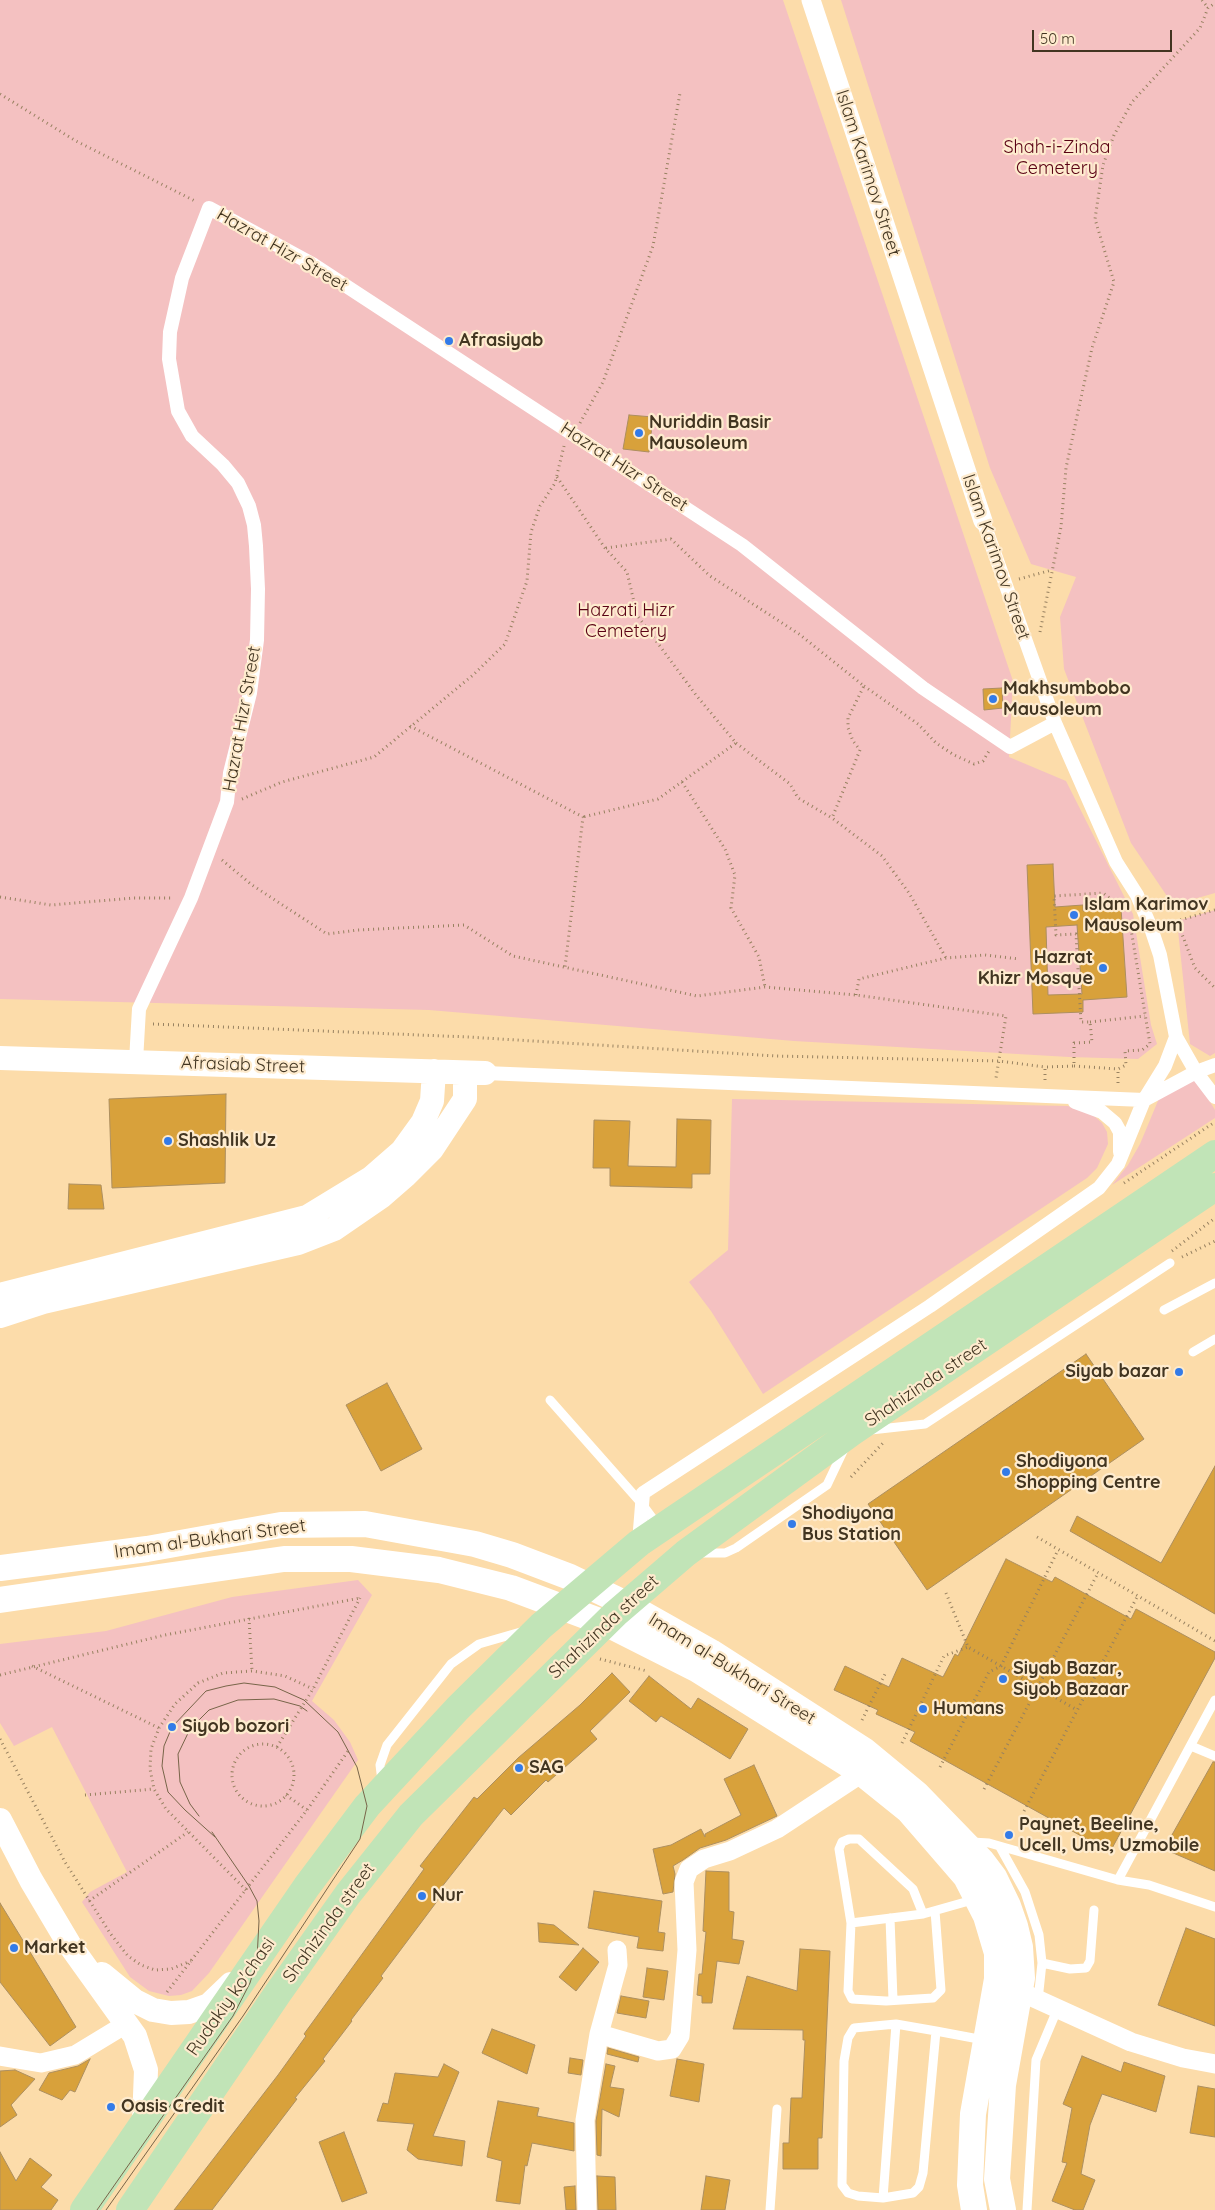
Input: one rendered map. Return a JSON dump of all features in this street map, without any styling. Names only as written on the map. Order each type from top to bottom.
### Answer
[{"type":"main road","name":"Shahizinda street","points":[[383,1788],[458,1708],[541,1626],[650,1536],[1215,1154]]},
{"type":"main road","name":"Shahizinda street","points":[[130,2210],[348,1894],[411,1815],[615,1614],[686,1553],[852,1432],[1215,1187]]},
{"type":"main road","name":"Imam al-Bukhari Street","points":[[0,1568],[147,1549],[281,1525],[365,1524],[456,1540],[512,1554],[570,1577],[624,1603],[704,1661],[809,1728],[908,1810],[951,1857],[978,1898],[996,1953],[997,1979],[973,2114],[970,2185],[974,2210]]},
{"type":"main road","name":"Imam al-Bukhari Street","points":[[0,1600],[284,1559],[351,1559],[439,1570],[511,1588],[704,1661]]},
{"type":"main road","points":[[0,1614],[36,1596]]},
{"type":"main road","name":"Imam al-Bukhari Street","points":[[809,1728],[872,1757],[916,1794],[964,1842],[994,1877],[1008,1906],[1020,1947],[1030,1996],[1002,2085],[997,2180],[1003,2210]]},
{"type":"main road","points":[[383,1788],[411,1815]]},
{"type":"main road","name":"Rudakiy ko'chasi","points":[[84,2210],[318,1871],[383,1788]]},
{"type":"street","name":"Islam Karimov Street","points":[[811,0],[1033,667],[1055,723],[1116,862],[1137,895],[1151,928],[1160,955],[1176,1037],[1196,1072],[1215,1097]]},
{"type":"street","name":"Hazrat Hizr Street","points":[[136,1061],[139,1008],[191,898],[226,802],[230,773],[250,693],[256,640],[258,589],[254,525],[238,483],[223,465],[192,436],[178,411],[169,360],[170,332],[182,278],[209,208],[314,264],[742,545],[923,688],[1010,747],[1055,723]]},
{"type":"street","points":[[650,1536],[642,1504],[643,1493],[953,1290],[1099,1188],[1118,1164],[1144,1100],[1165,1066],[1176,1037]]},
{"type":"street","name":"Afrasiab Street","points":[[0,1058],[475,1073]]},
{"type":"street","points":[[0,1316],[43,1302],[298,1242],[334,1230],[382,1196],[432,1149],[465,1099],[475,1073],[1144,1100],[1196,1072],[1215,1066]]},
{"type":"street","points":[[0,1295],[307,1217],[371,1178],[402,1151],[423,1122],[432,1102],[434,1071]]},
{"type":"street","points":[[1050,1096],[1091,1106],[1109,1117],[1120,1132],[1121,1142],[1118,1164]]},
{"type":"street","points":[[599,2034],[658,2051],[672,2049],[680,2036],[684,1998],[687,1950],[684,1882],[688,1869],[704,1859],[730,1851],[777,1829],[862,1773]]},
{"type":"street","points":[[0,1820],[31,1880],[69,1944],[135,2036],[146,2070],[144,2122]]},
{"type":"street","points":[[69,1944],[135,2002],[153,2010],[171,2013],[189,2012],[209,2005],[257,1959]]},
{"type":"street","points":[[587,2210],[585,2120],[599,2034],[607,1998],[616,1972],[617,1950]]},
{"type":"street","points":[[1030,1996],[1057,2010],[1131,2042],[1183,2058],[1215,2064]]},
{"type":"street","points":[[0,2056],[41,2063],[75,2055],[126,2024]]},
{"type":"lane","points":[[852,1432],[925,1424],[1170,1263]]},
{"type":"lane","points":[[1164,1310],[1215,1283]]},
{"type":"lane","points":[[1193,1352],[1215,1339]]},
{"type":"lane","points":[[550,1400],[642,1504],[650,1536]]},
{"type":"lane","points":[[383,1788],[380,1765],[387,1744],[451,1664],[479,1644],[541,1626]]},
{"type":"lane","points":[[1118,1880],[1215,1700]]},
{"type":"lane","points":[[1191,1746],[1215,1756]]},
{"type":"lane","points":[[923,1914],[913,1889],[859,1839],[849,1838],[842,1842],[839,1849],[851,1923],[848,1991],[852,1999],[893,2000],[933,1998],[941,1990],[935,1911]]},
{"type":"lane","points":[[964,1842],[989,1843],[1118,1880],[1149,1885],[1215,1907]]},
{"type":"lane","points":[[1000,1846],[1025,1892],[1039,1935],[1042,1963],[1030,1996]]},
{"type":"lane","points":[[851,1923],[923,1914],[978,1898]]},
{"type":"lane","points":[[1042,1963],[1070,1969],[1086,1968],[1090,1961],[1094,1910]]},
{"type":"lane","points":[[890,1918],[893,2000]]},
{"type":"lane","points":[[1027,2210],[1036,2060],[1057,2010]]},
{"type":"lane","points":[[936,2031],[923,2173],[919,2187],[914,2194],[884,2198],[858,2196],[848,2193],[842,2185],[844,2061],[848,2038],[854,2028],[896,2024],[936,2031],[987,2040]]},
{"type":"lane","points":[[884,2198],[896,2024]]},
{"type":"lane","points":[[770,2210],[777,2109]]},
{"type":"path","points":[[1202,0],[1208,8]]},
{"type":"path","points":[[1033,667],[1061,527],[1066,468],[1078,407],[1092,348],[1114,282],[1095,219],[1103,165],[1114,135],[1132,102],[1200,28],[1208,8],[1215,3]]},
{"type":"path","points":[[226,802],[244,799],[282,782],[374,757],[474,675],[505,644],[527,581],[531,532],[540,506],[557,477],[571,432],[603,382],[653,246],[680,93]]},
{"type":"path","points":[[0,94],[76,141],[209,208]]},
{"type":"path","points":[[557,477],[605,548],[626,572],[637,615],[696,695],[736,743],[790,784],[798,798],[832,818],[882,856],[909,893],[946,958]]},
{"type":"path","points":[[605,548],[671,539],[710,576],[800,634],[864,686],[918,724],[936,743],[954,755],[974,764],[983,760],[997,738]]},
{"type":"path","points":[[1004,583],[1052,570]]},
{"type":"path","points":[[832,818],[860,750],[853,741],[848,728],[848,718],[864,686]]},
{"type":"path","points":[[410,726],[583,817],[658,798],[736,743]]},
{"type":"path","points":[[682,782],[725,849],[735,875],[731,908],[759,956],[765,987]]},
{"type":"path","points":[[565,967],[583,817]]},
{"type":"path","points":[[210,850],[252,885],[327,934],[358,930],[464,925],[513,956],[697,996],[765,987],[856,996],[1006,1016],[994,1093]]},
{"type":"path","points":[[1117,902],[1103,893],[1054,896],[1056,935],[1076,934],[1081,1022],[1145,1016]]},
{"type":"path","points":[[0,897],[51,905],[134,898],[191,898]]},
{"type":"path","points":[[1215,910],[1177,921],[1195,968],[1215,988]]},
{"type":"path","points":[[137,1023],[468,1037],[776,1056],[999,1061],[1045,1067],[1074,1066],[1118,1069],[1126,1065],[1125,1050],[1142,1050],[1150,1044],[1130,922]]},
{"type":"path","points":[[856,996],[859,979],[946,958],[984,955],[1019,959]]},
{"type":"path","points":[[1074,1066],[1074,1043],[1092,1042],[1090,1022]]},
{"type":"path","points":[[1045,1067],[1050,1096]]},
{"type":"path","points":[[1122,1185],[1215,1122]]},
{"type":"path","points":[[1171,1252],[1215,1218]]},
{"type":"path","points":[[1170,1263],[1215,1242]]},
{"type":"path","points":[[1037,1537],[1215,1641]]},
{"type":"path","points":[[940,1766],[988,1672],[1001,1666],[1058,1550]]},
{"type":"path","points":[[984,1789],[1098,1573]]},
{"type":"path","points":[[946,1593],[968,1646],[1077,1710]]},
{"type":"path","points":[[1024,1811],[1137,1597]]},
{"type":"path","points":[[0,1675],[32,1666],[249,1618],[360,1598],[313,1689],[277,1747]]},
{"type":"path","points":[[249,1618],[252,1671]]},
{"type":"path","points":[[902,1743],[944,1656],[968,1646]]},
{"type":"path","points":[[32,1666],[159,1728]]},
{"type":"path","points":[[246,1890],[166,1809],[154,1789],[150,1769],[150,1749],[159,1728],[175,1704],[198,1683],[223,1673],[252,1671],[285,1676],[313,1689]]},
{"type":"path","points":[[862,1720],[886,1672]]},
{"type":"path","points":[[0,1740],[65,1862],[128,1956],[141,1965],[155,1970],[171,1969],[191,1961]]},
{"type":"path","points":[[260,1743],[277,1747],[287,1755],[294,1769],[293,1784],[286,1795],[273,1805],[258,1806],[244,1800],[234,1788],[231,1774],[235,1759],[246,1748],[260,1743]]},
{"type":"path","points":[[153,2010],[307,1810],[348,1751]]},
{"type":"path","points":[[85,1795],[154,1789]]},
{"type":"path","points":[[286,1795],[307,1810]]},
{"type":"path","points":[[89,1900],[188,1832]]},
{"type":"green space","name":"Hazrati Hizr Cemetery","points":[[0,0],[783,0],[1013,681],[1009,757],[1066,781],[1133,914],[1151,1025],[1157,1044],[1138,1059],[1069,1057],[794,1041],[429,1010],[0,999]]},
{"type":"green space","name":"Shah-i-Zinda Cemetery","points":[[841,0],[1215,0],[1215,893],[1173,905],[1131,843],[1064,669],[1060,617],[1076,577],[1031,564],[990,468]]},
{"type":"green space","points":[[1215,910],[1215,1053],[1210,1056],[1190,1044],[1177,921]]},
{"type":"green space","points":[[1196,1079],[1215,1110],[1215,1118],[1112,1185],[1128,1165],[1140,1144],[1160,1096]]},
{"type":"green space","points":[[732,1099],[1068,1106],[1093,1115],[1102,1123],[1107,1132],[1108,1144],[1097,1168],[1087,1178],[763,1394],[711,1311],[689,1282],[728,1250]]},
{"type":"green space","points":[[358,1580],[372,1595],[312,1701],[334,1720],[350,1742],[358,1760],[209,1973],[192,1991],[181,1995],[169,1996],[149,1991],[130,1977],[82,1902],[90,1892],[127,1872],[52,1727],[14,1746],[0,1723],[0,1644],[106,1631],[232,1597]]},
{"type":"building","name":"Nuriddin Basir Mausoleum","points":[[629,415],[653,417],[649,452],[623,449]]},
{"type":"building","name":"Makhsumbobo Mausoleum","points":[[1002,688],[1003,708],[984,710],[983,689]]},
{"type":"building","points":[[1053,864],[1055,907],[1083,905],[1083,911],[1121,908],[1127,997],[1083,1000],[1083,1012],[1033,1014],[1027,865]],"holes":[[[1077,925],[1082,994],[1048,995],[1046,927]]]},
{"type":"building","name":"Shashlik Uz","points":[[226,1094],[225,1183],[112,1188],[109,1099]]},
{"type":"building","points":[[677,1119],[711,1120],[710,1174],[692,1174],[692,1188],[610,1186],[610,1168],[593,1168],[594,1120],[630,1121],[628,1166],[676,1167]]},
{"type":"building","points":[[69,1184],[101,1185],[104,1209],[68,1209]]},
{"type":"building","name":"Shodiyona Shopping Centre","points":[[1086,1354],[1144,1439],[927,1590],[868,1504]]},
{"type":"building","points":[[387,1383],[422,1449],[381,1471],[346,1405]]},
{"type":"building","points":[[1215,1466],[1215,1614],[1070,1531],[1077,1516],[1161,1563]]},
{"type":"building","points":[[1006,1559],[1052,1582],[1055,1577],[1131,1619],[1136,1609],[1215,1652],[1215,1658],[1110,1852],[910,1741],[915,1732],[876,1714],[878,1710],[834,1690],[845,1666],[889,1687],[902,1658],[943,1677],[955,1654],[958,1656]]},
{"type":"building","points":[[612,1673],[630,1692],[590,1731],[597,1739],[548,1782],[546,1780],[511,1815],[504,1808],[437,1893],[441,1896],[381,1976],[383,1978],[323,2059],[325,2061],[295,2098],[297,2099],[212,2210],[174,2210],[278,2075],[306,2036],[304,2034],[424,1869],[420,1866],[474,1797],[477,1799],[518,1758],[580,1705]]},
{"type":"building","points":[[649,1676],[691,1709],[698,1698],[748,1729],[730,1759],[661,1716],[656,1722],[629,1701]]},
{"type":"building","points":[[1213,1762],[1215,1762],[1215,1871],[1164,1849]]},
{"type":"building","points":[[754,1765],[777,1816],[726,1840],[700,1848],[673,1866],[675,1874],[673,1892],[663,1894],[653,1849],[671,1845],[701,1829],[705,1837],[705,1834],[741,1815],[724,1779]]},
{"type":"building","points":[[706,1871],[729,1872],[729,1911],[734,1912],[732,1939],[744,1941],[739,1964],[717,1961],[712,2003],[702,2003],[702,1996],[697,1995],[699,1974],[702,1974],[706,1932],[703,1931]]},
{"type":"building","points":[[594,1891],[662,1901],[658,1932],[665,1933],[663,1951],[637,1948],[639,1937],[588,1928]]},
{"type":"building","name":"Market","points":[[0,1903],[76,2027],[50,2046],[0,1982]]},
{"type":"building","points":[[538,1923],[554,1925],[579,1945],[539,1942]]},
{"type":"building","points":[[1186,1928],[1215,1939],[1215,2026],[1158,2005]]},
{"type":"building","points":[[583,1948],[599,1962],[576,1991],[559,1977]]},
{"type":"building","points":[[800,1949],[830,1951],[822,2138],[818,2138],[818,2169],[783,2169],[783,2143],[789,2143],[791,2098],[802,2098],[805,2040],[803,2040],[803,2030],[733,2029],[747,1976],[797,1991]]},
{"type":"building","points":[[647,1968],[668,1971],[664,2000],[643,1997]]},
{"type":"building","points":[[621,1996],[649,2001],[646,2018],[617,2013]]},
{"type":"building","points":[[492,2029],[535,2045],[527,2074],[482,2053]]},
{"type":"building","points":[[608,2048],[639,2057],[638,2062],[607,2054]]},
{"type":"building","points":[[1082,2056],[1121,2072],[1124,2062],[1165,2076],[1156,2112],[1102,2094],[1090,2125],[1081,2174],[1095,2180],[1083,2210],[1075,2210],[1052,2201],[1067,2163],[1062,2162],[1072,2108],[1063,2104]]},
{"type":"building","points":[[570,2058],[583,2060],[581,2075],[568,2073]]},
{"type":"building","points":[[90,2059],[75,2092],[70,2090],[62,2100],[39,2090],[49,2073],[78,2066]]},
{"type":"building","points":[[677,2059],[704,2064],[699,2102],[670,2096]]},
{"type":"building","points":[[444,2064],[459,2072],[433,2136],[465,2141],[462,2166],[418,2159],[407,2150],[414,2124],[377,2121],[383,2103],[388,2104],[395,2073],[438,2077]]},
{"type":"building","points":[[606,2064],[615,2066],[610,2087],[624,2089],[619,2117],[602,2109],[601,2156],[597,2155],[596,2121]]},
{"type":"building","points":[[15,2070],[35,2079],[11,2105],[17,2115],[0,2127],[0,2071]]},
{"type":"building","points":[[1198,2086],[1215,2089],[1215,2137],[1190,2133]]},
{"type":"building","points":[[498,2101],[539,2108],[537,2116],[574,2123],[574,2151],[532,2143],[527,2166],[525,2165],[520,2204],[496,2201],[502,2161],[487,2157]]},
{"type":"building","points":[[344,2132],[367,2193],[342,2202],[319,2142]]},
{"type":"building","points":[[0,2152],[16,2181],[30,2158],[52,2175],[41,2187],[58,2200],[51,2210],[0,2210]]},
{"type":"building","points":[[597,2176],[615,2177],[616,2210],[598,2210]]},
{"type":"building","points":[[706,2176],[730,2180],[725,2210],[701,2210]]},
{"type":"building","points":[[575,2186],[576,2210],[566,2210],[564,2187]]},
{"type":"tram line","points":[[106,2210],[243,2016],[360,1839],[367,1806],[357,1767],[338,1732],[304,1700],[275,1687],[244,1683],[226,1686],[206,1691],[172,1727],[164,1746],[162,1766],[168,1792],[215,1837]]},
{"type":"tram line","points":[[199,1816],[190,1804],[180,1782],[178,1754],[190,1729],[209,1710],[238,1700],[274,1699],[300,1706],[307,1711]]},
{"type":"tram line","points":[[97,2210],[233,2016],[250,1983],[257,1959],[259,1921],[257,1901],[212,1832]]},
{"type":"place","name":"Afrasiyab","points":[[449,341]]},
{"type":"place","name":"Nuriddin Basir Mausoleum","points":[[639,433]]},
{"type":"place","name":"Makhsumbobo Mausoleum","points":[[993,699]]},
{"type":"place","name":"Islam Karimov Mausoleum","points":[[1074,915]]},
{"type":"place","name":"Hazrat Khizr Mosque","points":[[1103,968]]},
{"type":"place","name":"Shashlik Uz","points":[[168,1141]]},
{"type":"place","name":"Siyab bazar","points":[[1179,1372]]},
{"type":"place","name":"Shodiyona Shopping Centre","points":[[1006,1472]]},
{"type":"place","name":"Shodiyona Bus Station","points":[[792,1524]]},
{"type":"place","name":"Siyab Bazar, Siyob Bazaar","points":[[1003,1679]]},
{"type":"place","name":"Humans","points":[[923,1709]]},
{"type":"place","name":"Siyob bozori","points":[[172,1727]]},
{"type":"place","name":"SAG","points":[[519,1768]]},
{"type":"place","name":"Paynet, Beeline, Ucell, Ums, Uzmobile","points":[[1009,1835]]},
{"type":"place","name":"Nur","points":[[422,1896]]},
{"type":"place","name":"Market","points":[[14,1948]]},
{"type":"place","name":"Oasis Credit","points":[[111,2107]]}]
